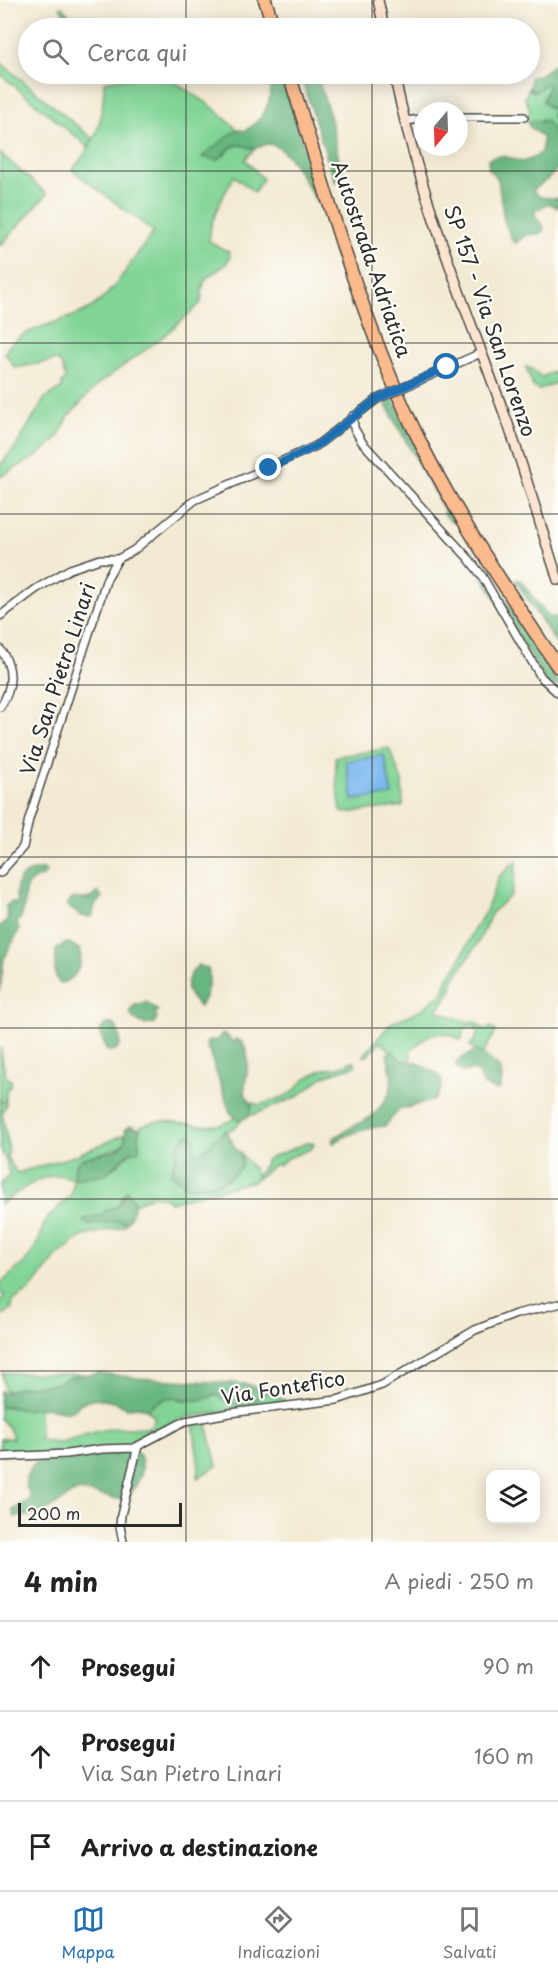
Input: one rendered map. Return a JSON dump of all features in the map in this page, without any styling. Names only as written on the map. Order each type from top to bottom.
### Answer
[{"type":"highway","points":[[265,0],[271,18]]},
{"type":"highway","points":[[273,0],[279,18]]},
{"type":"highway","name":"Autostrada Adriatica","points":[[292,84],[368,318],[406,411],[457,511],[558,667]]},
{"type":"highway","name":"Autostrada Adriatica","points":[[300,84],[369,299],[417,419],[468,515],[558,654]]},
{"type":"main road","points":[[378,0],[382,18]]},
{"type":"main road","name":"SP 157 - Via San Lorenzo","points":[[396,84],[404,121],[449,262],[508,426],[558,580]]},
{"type":"street","points":[[468,117],[524,117]]},
{"type":"street","points":[[404,121],[414,120]]},
{"type":"street","name":"Via San Pietro Linari","points":[[0,616],[36,589],[70,569],[100,559],[118,559],[134,550],[195,500],[316,446],[377,399],[481,353]]},
{"type":"street","points":[[354,416],[354,428],[362,442],[469,559],[482,576],[541,678],[558,693]]},
{"type":"street","name":"Via San Pietro Linari","points":[[0,873],[23,847],[29,819],[107,578],[118,559]]},
{"type":"street","points":[[0,649],[11,673],[7,698],[0,707]]},
{"type":"street","name":"Via Fontefico","points":[[0,1457],[67,1454],[138,1446],[185,1420],[337,1400],[382,1385],[475,1330],[516,1314],[558,1304]]},
{"type":"street","points":[[123,1542],[120,1526],[121,1515],[138,1446]]},
{"type":"green space","points":[[60,7],[63,7],[69,15],[92,16],[92,18],[62,18],[65,15]]},
{"type":"green space","points":[[0,62],[18,77],[18,84],[27,84],[93,139],[88,147],[0,74]]},
{"type":"green space","points":[[558,62],[558,121],[555,121],[552,109],[543,100],[549,85],[543,84],[537,91],[530,90],[530,84],[540,84],[541,74]]},
{"type":"green space","points":[[546,83],[550,84],[550,87],[544,97],[548,107],[552,109],[555,121],[558,121],[558,153],[545,120],[529,124],[525,119],[530,110],[525,99],[529,87],[532,92],[537,91]]},
{"type":"green space","points":[[104,84],[178,84],[210,105],[237,129],[223,143],[213,148],[224,156],[238,145],[255,149],[245,159],[263,179],[254,192],[234,176],[222,199],[211,227],[210,242],[229,252],[230,257],[220,269],[205,280],[201,303],[164,336],[97,385],[69,416],[57,439],[37,456],[0,477],[0,465],[17,445],[45,398],[62,388],[62,382],[66,379],[62,366],[57,360],[15,368],[5,353],[10,345],[28,333],[76,315],[96,304],[115,285],[154,232],[72,170],[93,140],[102,108]]},
{"type":"green space","points":[[270,84],[284,84],[322,201],[317,203],[297,168],[276,146],[267,144],[253,148],[237,145],[228,149],[217,160],[202,157],[237,129],[245,131],[252,126],[267,107]]},
{"type":"green space","points":[[303,84],[320,84],[344,174],[340,181],[335,182]]},
{"type":"green space","points":[[533,120],[540,122],[545,120],[553,129],[558,168],[533,190],[540,196],[558,198],[558,208],[549,203],[535,211],[535,216],[543,225],[544,231],[526,235],[516,243],[513,242],[504,220],[498,179],[489,169],[488,159],[502,156],[522,162],[539,154],[542,148],[542,137],[529,126]]},
{"type":"green space","points":[[0,153],[47,194],[0,246]]},
{"type":"green space","points":[[526,367],[542,377],[553,372],[555,376],[558,374],[558,382],[539,390],[533,387]]},
{"type":"green space","points":[[390,394],[455,521],[451,521],[443,513],[444,510],[386,405]]},
{"type":"green space","points":[[471,557],[483,565],[558,682],[558,686],[547,684]]},
{"type":"green space","points":[[515,580],[520,580],[549,617],[558,617],[558,646]]},
{"type":"green space","points":[[389,748],[402,781],[403,806],[345,813],[341,811],[335,757]]},
{"type":"green space","points":[[517,861],[510,896],[492,912],[479,941],[437,1011],[467,1022],[476,1022],[482,1028],[491,1027],[496,1031],[482,1055],[470,1045],[477,1033],[476,1028],[469,1027],[464,1030],[461,1040],[445,1033],[428,1036],[410,1051],[411,1058],[407,1064],[380,1042],[367,1056],[363,1056],[391,1023],[422,1009],[443,992],[449,975],[457,966],[473,931],[486,911],[499,877]]},
{"type":"green space","points":[[44,869],[46,872],[43,876],[34,879],[25,890],[23,910],[17,922],[19,930],[4,959],[0,991],[0,926],[8,919],[6,906],[11,902],[17,904],[18,883],[24,875]]},
{"type":"green space","points":[[98,892],[102,897],[95,905],[92,917],[81,916],[67,906],[74,898],[86,899]]},
{"type":"green space","points":[[69,943],[80,950],[79,967],[73,976],[59,983],[55,974],[56,950]]},
{"type":"green space","points":[[198,965],[208,969],[209,974],[200,1007],[190,997],[187,987],[189,977]]},
{"type":"green space","points":[[146,1002],[158,1011],[155,1013],[157,1019],[154,1023],[146,1025],[134,1019],[130,1013],[134,1006]]},
{"type":"green space","points":[[105,1024],[114,1024],[117,1028],[120,1043],[116,1050],[106,1050],[100,1031]]},
{"type":"green space","points":[[222,1034],[234,1043],[235,1039],[241,1041],[247,1052],[248,1065],[244,1092],[252,1108],[247,1117],[239,1121],[230,1112],[206,1043],[211,1040],[216,1041]]},
{"type":"green space","points":[[0,1047],[6,1077],[11,1080],[11,1085],[6,1091],[6,1105],[2,1112],[9,1151],[7,1157],[17,1173],[74,1156],[126,1134],[124,1144],[79,1162],[75,1166],[74,1179],[103,1173],[139,1149],[140,1127],[163,1121],[212,1125],[235,1118],[242,1120],[233,1129],[223,1132],[203,1152],[196,1154],[194,1142],[178,1145],[171,1174],[194,1186],[213,1185],[228,1179],[238,1169],[241,1154],[253,1168],[257,1177],[267,1159],[309,1142],[314,1145],[311,1149],[288,1158],[279,1165],[274,1165],[254,1181],[170,1202],[166,1198],[153,1195],[135,1204],[127,1191],[125,1192],[118,1206],[105,1212],[103,1216],[84,1219],[88,1225],[120,1221],[126,1223],[124,1226],[81,1237],[57,1256],[30,1290],[14,1300],[11,1309],[0,1318],[0,1305],[4,1294],[0,1293],[0,1284],[31,1254],[39,1240],[45,1221],[71,1195],[74,1180],[65,1176],[45,1178],[0,1204],[0,1185],[9,1174],[0,1148],[0,1104],[3,1102],[0,1101]]},
{"type":"green space","points":[[477,1050],[500,1069],[502,1080],[500,1088],[496,1090],[485,1086],[474,1070],[463,1072],[456,1066],[457,1061]]},
{"type":"green space","points":[[393,1051],[401,1060],[417,1062],[440,1077],[442,1085],[436,1099],[399,1110],[385,1126],[358,1132],[333,1143],[333,1139],[338,1135],[373,1116],[389,1094],[392,1082],[387,1054]]},
{"type":"green space","points":[[353,1061],[355,1066],[324,1076],[297,1097],[247,1117],[252,1108],[250,1102],[259,1105],[283,1097],[293,1092],[306,1078],[323,1069],[337,1068]]},
{"type":"green space","points":[[131,1126],[139,1129],[139,1150],[128,1154],[105,1174],[74,1179],[75,1166],[81,1160],[122,1146],[125,1129]]},
{"type":"green space","points":[[227,1131],[235,1148],[241,1154],[242,1165],[231,1176],[210,1185],[186,1186],[171,1174],[178,1146],[185,1137],[190,1134],[194,1138],[196,1154]]},
{"type":"green space","points":[[127,1191],[134,1207],[126,1223],[120,1221],[88,1225],[83,1221],[90,1217],[102,1216],[107,1209],[118,1206]]},
{"type":"green space","points":[[2,1373],[85,1374],[55,1384],[22,1387],[5,1392]]},
{"type":"green space","points":[[99,1373],[137,1378],[247,1384],[264,1393],[245,1405],[236,1405],[214,1395],[196,1400],[165,1399],[147,1409],[127,1408],[96,1398],[81,1403],[69,1412],[47,1408],[22,1410],[9,1406],[0,1407],[0,1391],[55,1384],[70,1377]]},
{"type":"green space","points":[[262,1390],[284,1400],[285,1404],[189,1417],[177,1421],[134,1446],[62,1453],[0,1455],[0,1439],[13,1438],[8,1427],[0,1419],[0,1407],[39,1408],[40,1440],[60,1442],[115,1428],[146,1428],[152,1425],[155,1417],[147,1409],[169,1397],[187,1401],[217,1395],[230,1404],[239,1406],[257,1399],[264,1393]]},
{"type":"green space","points":[[193,1422],[198,1425],[207,1424],[217,1466],[197,1478],[199,1469]]},
{"type":"green space","points":[[123,1451],[139,1454],[142,1460],[139,1478],[127,1501],[81,1491],[73,1493],[36,1515],[14,1517],[13,1510],[31,1499],[26,1485],[28,1472],[45,1457]]},
{"type":"water","points":[[384,755],[392,795],[353,800],[346,761]]},
{"type":"route","points":[[269,468],[316,446],[377,399],[447,367]]}]
